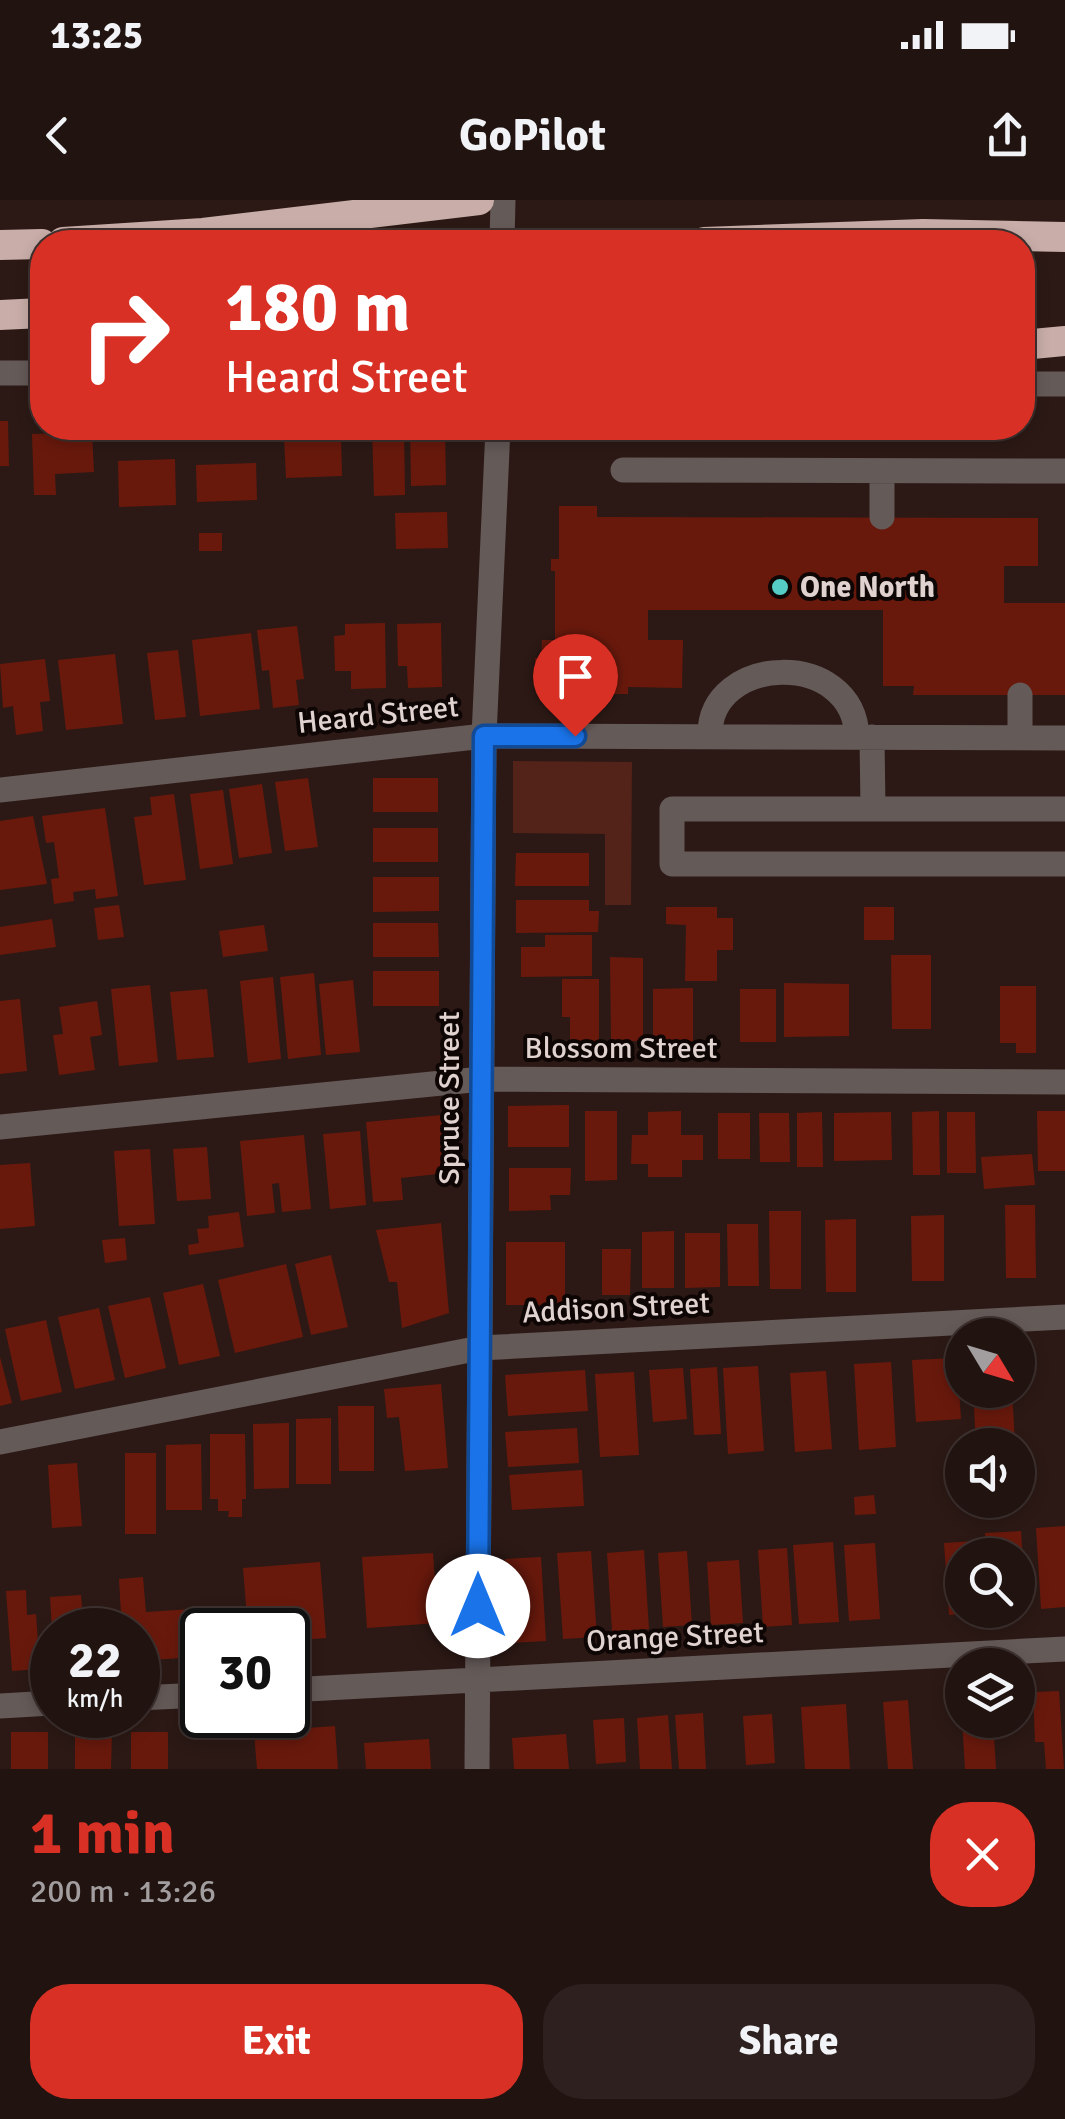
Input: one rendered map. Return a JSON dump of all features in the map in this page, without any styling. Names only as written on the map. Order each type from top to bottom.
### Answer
[{"type":"highway","points":[[228,230],[479,200]]},
{"type":"highway","points":[[0,246],[30,245]]},
{"type":"highway","points":[[0,315],[30,314]]},
{"type":"highway","points":[[1035,343],[1065,340]]},
{"type":"street","points":[[502,200],[502,230]]},
{"type":"street","points":[[0,373],[30,373]]},
{"type":"street","points":[[1035,384],[1065,384]]},
{"type":"street","name":"Spruce Street","points":[[476,1769],[484,736],[497,440]]},
{"type":"street","points":[[623,470],[1065,471]]},
{"type":"street","points":[[882,471],[882,517]]},
{"type":"street","points":[[710,736],[714,710],[724,695],[755,678],[785,672],[819,680],[838,690],[865,737],[874,809]]},
{"type":"street","points":[[1020,695],[1020,738]]},
{"type":"street","name":"Heard Street","points":[[0,790],[484,736],[1065,738]]},
{"type":"street","points":[[1065,809],[672,809],[672,864],[1065,864]]},
{"type":"street","name":"Blossom Street","points":[[0,1127],[482,1080],[1065,1082]]},
{"type":"street","name":"Addison Street","points":[[0,1442],[480,1348],[1065,1317]]},
{"type":"street","name":"Orange Street","points":[[310,1689],[1065,1649]]},
{"type":"street","points":[[0,1706],[30,1704]]},
{"type":"shaded area","points":[[513,761],[632,762],[631,905],[605,905],[605,834],[513,833]]},
{"type":"building","points":[[0,421],[8,421],[9,466],[0,466]]},
{"type":"building","points":[[32,440],[92,440],[94,472],[55,474],[56,495],[34,495]]},
{"type":"building","points":[[284,440],[341,440],[342,476],[286,478]]},
{"type":"building","points":[[372,440],[404,440],[405,495],[374,496]]},
{"type":"building","points":[[410,440],[445,440],[446,485],[411,486]]},
{"type":"building","points":[[175,459],[176,505],[119,507],[118,461]]},
{"type":"building","points":[[256,463],[257,500],[197,502],[196,465]]},
{"type":"building","name":"One North","points":[[559,506],[597,506],[597,517],[1038,518],[1038,566],[1004,566],[1004,603],[1065,603],[1065,695],[913,695],[914,686],[883,686],[883,610],[648,610],[648,640],[683,640],[682,688],[628,687],[628,694],[549,694],[549,679],[535,679],[535,658],[541,658],[542,640],[555,640],[555,571],[551,571],[551,559],[559,559]]},
{"type":"building","points":[[447,512],[448,548],[396,549],[395,513]]},
{"type":"building","points":[[199,533],[222,533],[222,551],[199,551]]},
{"type":"building","points":[[385,623],[386,688],[351,689],[351,671],[335,671],[334,636],[345,635],[345,624]]},
{"type":"building","points":[[441,623],[442,687],[408,688],[407,666],[398,666],[397,624]]},
{"type":"building","points":[[297,626],[304,679],[296,680],[299,705],[273,708],[269,670],[262,671],[257,630]]},
{"type":"building","points":[[251,633],[260,709],[200,716],[192,640]]},
{"type":"building","points":[[178,650],[186,717],[155,720],[147,653]]},
{"type":"building","points":[[115,654],[123,724],[66,730],[58,660]]},
{"type":"building","points":[[45,659],[50,701],[40,702],[43,731],[16,735],[13,706],[3,708],[0,664]]},
{"type":"building","points":[[308,778],[318,847],[285,851],[275,782]]},
{"type":"building","points":[[373,778],[438,778],[438,812],[373,812]]},
{"type":"building","points":[[262,784],[272,853],[239,858],[229,789]]},
{"type":"building","points":[[223,790],[233,864],[200,869],[190,794]]},
{"type":"building","points":[[174,794],[186,880],[144,885],[134,817],[152,815],[150,797]]},
{"type":"building","points":[[105,808],[118,896],[96,899],[95,889],[73,892],[74,901],[54,904],[51,879],[59,878],[54,842],[46,843],[42,816]]},
{"type":"building","points":[[33,816],[47,884],[0,890],[0,821]]},
{"type":"building","points":[[373,828],[438,828],[438,862],[373,862]]},
{"type":"building","points":[[516,853],[589,853],[589,886],[515,886]]},
{"type":"building","points":[[373,877],[439,877],[439,911],[373,912]]},
{"type":"building","points":[[516,900],[589,900],[589,911],[599,911],[598,932],[516,933]]},
{"type":"building","points":[[119,905],[124,937],[98,940],[94,908]]},
{"type":"building","points":[[666,907],[717,907],[717,918],[733,918],[733,950],[717,950],[717,981],[685,981],[686,925],[666,924]]},
{"type":"building","points":[[864,907],[894,907],[894,940],[864,940]]},
{"type":"building","points":[[52,919],[56,947],[0,955],[0,927]]},
{"type":"building","points":[[373,923],[438,923],[439,957],[373,957]]},
{"type":"building","points":[[264,925],[268,951],[223,957],[219,931]]},
{"type":"building","points":[[545,935],[592,935],[592,976],[521,977],[521,947],[545,947]]},
{"type":"building","points":[[891,955],[931,955],[931,1029],[892,1029]]},
{"type":"building","points":[[610,957],[643,958],[643,1041],[611,1041]]},
{"type":"building","points":[[373,971],[439,971],[439,1006],[373,1006]]},
{"type":"building","points":[[314,973],[321,1055],[288,1059],[280,977]]},
{"type":"building","points":[[273,977],[281,1059],[248,1063],[240,981]]},
{"type":"building","points":[[562,979],[599,979],[599,1044],[570,1044],[570,1017],[562,1017]]},
{"type":"building","points":[[353,980],[360,1052],[326,1055],[319,984]]},
{"type":"building","points":[[784,983],[849,984],[849,1036],[784,1037]]},
{"type":"building","points":[[150,985],[158,1062],[119,1066],[111,989]]},
{"type":"building","points":[[1000,986],[1036,986],[1036,1053],[1016,1053],[1016,1043],[1000,1043]]},
{"type":"building","points":[[693,988],[693,1041],[653,1041],[653,989]]},
{"type":"building","points":[[207,989],[214,1057],[177,1060],[170,992]]},
{"type":"building","points":[[740,989],[776,989],[776,1042],[740,1042]]},
{"type":"building","points":[[20,999],[27,1071],[0,1074],[0,1001]]},
{"type":"building","points":[[97,1001],[102,1035],[90,1037],[95,1070],[59,1075],[53,1035],[63,1034],[59,1007]]},
{"type":"building","points":[[569,1105],[569,1147],[508,1147],[508,1106]]},
{"type":"building","points":[[585,1111],[617,1111],[617,1180],[585,1181]]},
{"type":"building","points":[[681,1111],[681,1135],[703,1135],[703,1160],[682,1160],[682,1177],[648,1177],[648,1164],[631,1164],[632,1135],[648,1135],[648,1112]]},
{"type":"building","points":[[939,1111],[940,1175],[913,1175],[912,1112]]},
{"type":"building","points":[[1037,1111],[1065,1111],[1065,1171],[1038,1171]]},
{"type":"building","points":[[822,1112],[823,1167],[797,1167],[797,1113]]},
{"type":"building","points":[[891,1112],[892,1160],[834,1161],[834,1113]]},
{"type":"building","points":[[947,1112],[975,1112],[976,1173],[947,1173]]},
{"type":"building","points":[[718,1113],[750,1113],[750,1159],[718,1159]]},
{"type":"building","points":[[759,1113],[789,1113],[790,1162],[760,1162]]},
{"type":"building","points":[[442,1115],[447,1173],[401,1178],[403,1200],[373,1202],[366,1122]]},
{"type":"building","points":[[360,1131],[366,1205],[330,1209],[323,1134]]},
{"type":"building","points":[[304,1135],[311,1209],[282,1212],[279,1183],[272,1184],[275,1213],[247,1216],[240,1141]]},
{"type":"building","points":[[207,1147],[211,1199],[177,1201],[173,1149]]},
{"type":"building","points":[[150,1149],[155,1224],[119,1226],[114,1151]]},
{"type":"building","points":[[1032,1154],[1035,1185],[984,1189],[981,1157]]},
{"type":"building","points":[[30,1163],[35,1226],[0,1229],[0,1165]]},
{"type":"building","points":[[509,1168],[571,1168],[570,1195],[550,1195],[551,1210],[509,1211]]},
{"type":"building","points":[[1005,1205],[1035,1205],[1036,1278],[1006,1278]]},
{"type":"building","points":[[769,1211],[801,1211],[801,1289],[770,1289]]},
{"type":"building","points":[[239,1212],[244,1247],[189,1255],[188,1245],[199,1243],[197,1229],[209,1228],[208,1216]]},
{"type":"building","points":[[944,1215],[944,1281],[912,1281],[911,1216]]},
{"type":"building","points":[[856,1219],[856,1292],[826,1292],[825,1220]]},
{"type":"building","points":[[441,1223],[449,1313],[402,1328],[397,1282],[389,1282],[376,1230]]},
{"type":"building","points":[[727,1224],[758,1224],[759,1286],[728,1286]]},
{"type":"building","points":[[674,1231],[674,1288],[642,1288],[642,1232]]},
{"type":"building","points":[[685,1233],[720,1233],[720,1287],[685,1288]]},
{"type":"building","points":[[125,1238],[127,1260],[105,1263],[102,1240]]},
{"type":"building","points":[[506,1242],[565,1242],[565,1305],[506,1305]]},
{"type":"building","points":[[602,1249],[631,1249],[630,1295],[602,1295]]},
{"type":"building","points":[[331,1255],[348,1327],[311,1335],[295,1264]]},
{"type":"building","points":[[286,1264],[303,1337],[235,1353],[218,1280]]},
{"type":"building","points":[[203,1284],[220,1356],[179,1365],[163,1293]]},
{"type":"building","points":[[150,1297],[166,1368],[125,1378],[108,1306]]},
{"type":"building","points":[[99,1308],[115,1380],[75,1389],[58,1317]]},
{"type":"building","points":[[46,1320],[62,1392],[21,1401],[5,1329]]},
{"type":"building","points":[[0,1357],[12,1403],[0,1406]]},
{"type":"building","points":[[945,1359],[945,1408],[960,1408],[961,1419],[916,1422],[912,1360]]},
{"type":"building","points":[[891,1362],[896,1447],[859,1450],[854,1364]]},
{"type":"building","points":[[758,1366],[764,1451],[728,1454],[723,1368]]},
{"type":"building","points":[[717,1367],[721,1434],[694,1435],[690,1369]]},
{"type":"building","points":[[683,1368],[687,1419],[653,1422],[649,1370]]},
{"type":"building","points":[[585,1370],[588,1411],[508,1416],[505,1375]]},
{"type":"building","points":[[826,1371],[832,1449],[795,1452],[790,1373]]},
{"type":"building","points":[[634,1372],[639,1455],[600,1457],[595,1374]]},
{"type":"building","points":[[441,1384],[448,1468],[405,1471],[399,1417],[387,1418],[384,1389]]},
{"type":"building","points":[[338,1406],[374,1406],[374,1471],[339,1471]]},
{"type":"building","points":[[974,1408],[1013,1408],[1014,1428],[975,1428]]},
{"type":"building","points":[[331,1418],[331,1484],[296,1484],[296,1419]]},
{"type":"building","points":[[289,1423],[289,1488],[254,1489],[253,1424]]},
{"type":"building","points":[[577,1428],[579,1463],[508,1467],[505,1432]]},
{"type":"building","points":[[210,1434],[245,1434],[246,1499],[242,1499],[242,1517],[228,1517],[229,1511],[218,1511],[218,1499],[210,1499]]},
{"type":"building","points":[[201,1444],[202,1510],[166,1510],[166,1445]]},
{"type":"building","points":[[125,1453],[156,1453],[156,1534],[125,1534]]},
{"type":"building","points":[[77,1463],[82,1526],[52,1528],[48,1465]]},
{"type":"building","points":[[582,1470],[584,1506],[512,1510],[509,1475]]},
{"type":"building","points":[[874,1495],[876,1514],[855,1515],[854,1497]]},
{"type":"building","points":[[1065,1526],[1065,1607],[1041,1609],[1036,1528]]},
{"type":"building","points":[[1021,1531],[1021,1538],[985,1538],[985,1533]]},
{"type":"building","points":[[833,1542],[839,1622],[799,1624],[793,1545]]},
{"type":"building","points":[[875,1543],[880,1619],[849,1621],[844,1545]]},
{"type":"building","points":[[787,1548],[792,1625],[763,1627],[758,1550]]},
{"type":"building","points":[[644,1550],[649,1629],[612,1631],[607,1553]]},
{"type":"building","points":[[591,1551],[597,1637],[563,1639],[557,1553]]},
{"type":"building","points":[[687,1551],[692,1625],[663,1627],[658,1553]]},
{"type":"building","points":[[433,1553],[438,1623],[367,1628],[362,1557]]},
{"type":"building","points":[[541,1557],[546,1641],[510,1643],[505,1559]]},
{"type":"building","points":[[739,1560],[743,1623],[711,1625],[707,1562]]},
{"type":"building","points":[[320,1562],[326,1638],[310,1639],[310,1608],[246,1608],[243,1568]]},
{"type":"building","points":[[143,1577],[146,1608],[121,1608],[119,1579]]},
{"type":"building","points":[[26,1590],[30,1670],[12,1671],[6,1591]]},
{"type":"building","points":[[81,1595],[82,1608],[51,1608],[50,1597]]},
{"type":"building","points":[[180,1610],[180,1658],[160,1659],[160,1611]]},
{"type":"building","points":[[1059,1691],[1064,1769],[1046,1769],[1044,1742],[1035,1742],[1035,1692]]},
{"type":"building","points":[[908,1700],[913,1769],[888,1769],[883,1702]]},
{"type":"building","points":[[846,1704],[850,1769],[805,1769],[801,1707]]},
{"type":"building","points":[[703,1713],[706,1769],[679,1769],[675,1715]]},
{"type":"building","points":[[772,1714],[775,1763],[746,1765],[743,1716]]},
{"type":"building","points":[[668,1715],[672,1769],[640,1769],[637,1718]]},
{"type":"building","points":[[624,1718],[626,1762],[596,1764],[593,1720]]},
{"type":"building","points":[[335,1726],[338,1769],[257,1769],[254,1738],[310,1738],[310,1728]]},
{"type":"building","points":[[11,1732],[30,1732],[30,1738],[48,1738],[48,1769],[11,1769]]},
{"type":"building","points":[[160,1732],[168,1732],[168,1769],[131,1769],[131,1738],[160,1738]]},
{"type":"building","points":[[566,1734],[569,1769],[514,1769],[512,1738]]},
{"type":"building","points":[[75,1738],[112,1738],[111,1769],[75,1769]]},
{"type":"building","points":[[963,1738],[994,1738],[996,1769],[965,1769]]},
{"type":"building","points":[[429,1739],[431,1769],[366,1769],[364,1743]]},
{"type":"place","name":"One North","points":[[780,587]]},
{"type":"route","points":[[478,1606],[484,736],[575,736]]}]
